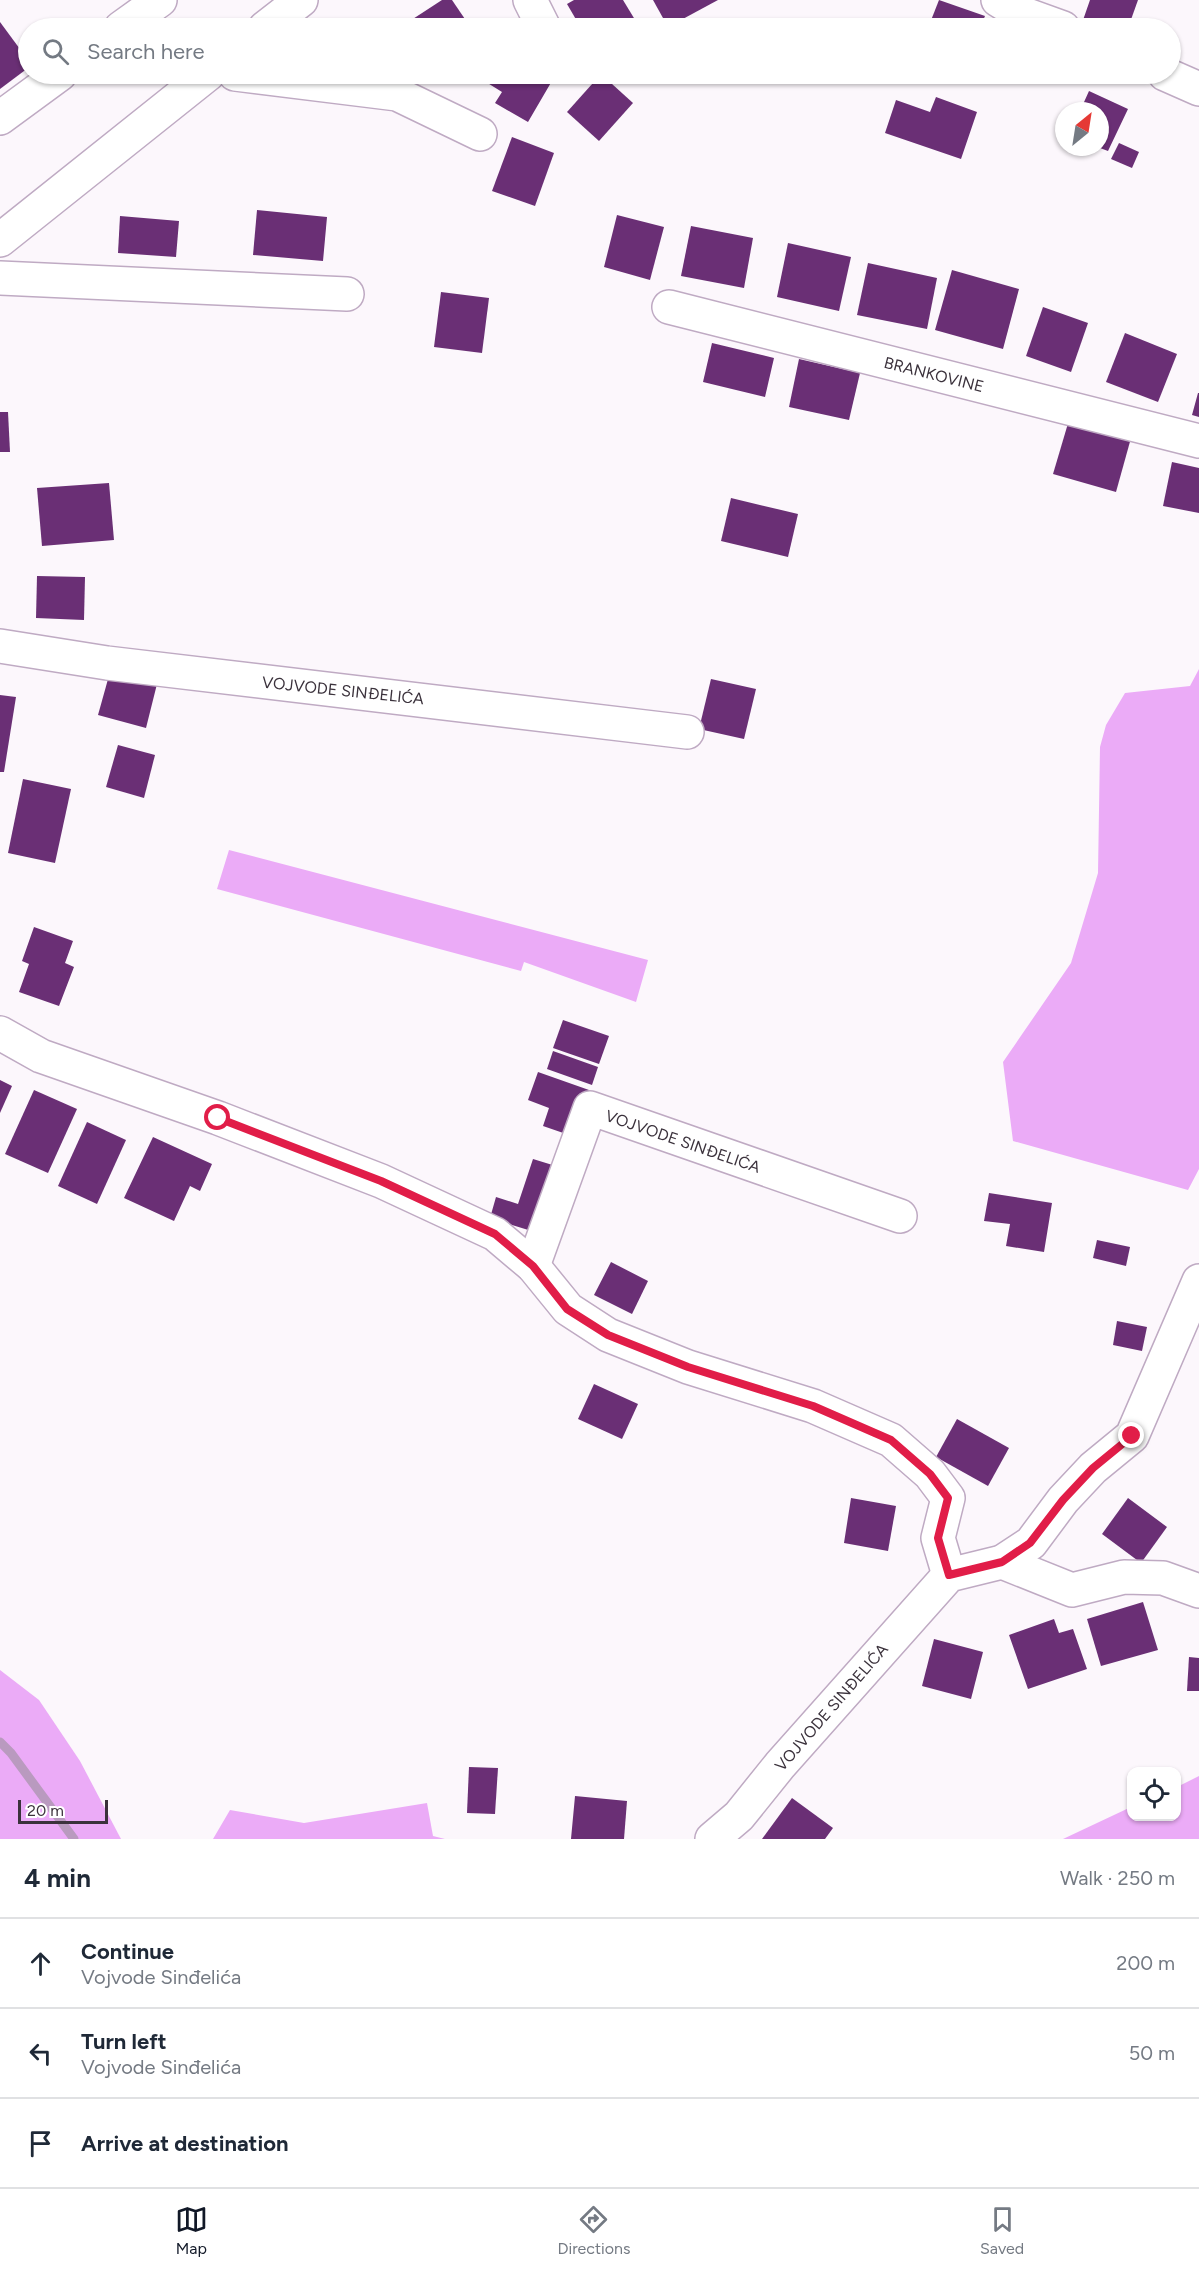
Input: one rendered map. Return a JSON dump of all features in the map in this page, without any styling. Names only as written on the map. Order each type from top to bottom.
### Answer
[{"type":"street","points":[[136,18],[160,0]]},
{"type":"street","points":[[278,18],[301,0]]},
{"type":"street","points":[[530,0],[539,18]]},
{"type":"street","points":[[998,0],[1016,11],[1035,18]]},
{"type":"street","points":[[1181,81],[1199,89]]},
{"type":"street","points":[[0,118],[46,84]]},
{"type":"street","points":[[0,240],[195,84]]},
{"type":"street","points":[[316,84],[397,94],[480,134]]},
{"type":"street","points":[[0,278],[347,294]]},
{"type":"street","name":"BRANKOVINE","points":[[669,307],[1199,441]]},
{"type":"street","name":"VOJVODE SINĐELIĆA","points":[[0,646],[107,663],[687,732]]},
{"type":"street","points":[[0,1033],[41,1056],[218,1118],[381,1181],[495,1234],[533,1266],[567,1309],[608,1335],[688,1367],[813,1406],[891,1440],[930,1474],[948,1498],[938,1538],[949,1575],[1002,1562],[1030,1543],[1070,1492],[1093,1468],[1132,1436],[1199,1281]]},
{"type":"street","name":"VOJVODE SINĐELIĆA","points":[[533,1266],[590,1108],[900,1216]]},
{"type":"street","points":[[1002,1562],[1072,1590],[1124,1577],[1163,1578],[1199,1591]]},
{"type":"street","name":"VOJVODE SINĐELIĆA","points":[[712,1839],[739,1816],[780,1765],[949,1575]]},
{"type":"shaded area","points":[[1199,669],[1199,1169],[1188,1190],[1013,1141],[1003,1062],[1071,963],[1098,873],[1100,747],[1106,725],[1125,693],[1190,686]]},
{"type":"shaded area","points":[[229,850],[648,960],[636,1002],[524,962],[521,971],[217,889]]},
{"type":"shaded area","points":[[0,1670],[39,1700],[80,1761],[121,1839],[0,1839]]},
{"type":"shaded area","points":[[1199,1776],[1199,1839],[1063,1839],[1127,1809],[1127,1821],[1181,1821],[1181,1785]]},
{"type":"shaded area","points":[[427,1803],[433,1836],[445,1839],[213,1839],[230,1810],[304,1823]]},
{"type":"building","points":[[442,0],[452,0],[464,18],[414,18]]},
{"type":"building","points":[[574,0],[623,0],[634,18],[575,18],[567,4]]},
{"type":"building","points":[[653,0],[718,0],[685,18],[663,18]]},
{"type":"building","points":[[939,0],[985,16],[984,18],[932,18]]},
{"type":"building","points":[[1090,0],[1138,0],[1132,18],[1084,18]]},
{"type":"building","points":[[0,22],[18,46],[18,76],[0,89]]},
{"type":"building","points":[[489,84],[550,84],[528,122],[495,103],[502,92]]},
{"type":"building","points":[[592,84],[612,84],[633,103],[599,141],[567,112]]},
{"type":"building","points":[[1089,91],[1128,109],[1109,149],[1109,102],[1084,102]]},
{"type":"building","points":[[936,97],[977,112],[961,159],[885,133],[896,100],[930,112]]},
{"type":"building","points":[[512,137],[554,153],[535,206],[492,191]]},
{"type":"building","points":[[1119,143],[1139,152],[1132,168],[1111,159]]},
{"type":"building","points":[[257,210],[327,217],[323,261],[253,255]]},
{"type":"building","points":[[617,215],[664,227],[650,280],[604,267]]},
{"type":"building","points":[[120,216],[179,221],[176,257],[118,253]]},
{"type":"building","points":[[691,226],[753,238],[744,288],[681,276]]},
{"type":"building","points":[[788,243],[851,257],[839,311],[777,297]]},
{"type":"building","points":[[868,263],[937,278],[927,329],[857,315]]},
{"type":"building","points":[[952,270],[1019,289],[1003,349],[935,330]]},
{"type":"building","points":[[441,292],[489,298],[482,353],[434,347]]},
{"type":"building","points":[[1043,307],[1088,323],[1071,372],[1026,356]]},
{"type":"building","points":[[1125,333],[1177,354],[1158,402],[1106,382]]},
{"type":"building","points":[[712,343],[774,358],[765,397],[703,382]]},
{"type":"building","points":[[799,359],[860,373],[849,420],[789,407]]},
{"type":"building","points":[[1199,393],[1199,417],[1192,415]]},
{"type":"building","points":[[0,412],[8,412],[10,452],[0,452]]},
{"type":"building","points":[[1069,420],[1131,438],[1116,492],[1053,474]]},
{"type":"building","points":[[1172,462],[1199,468],[1199,513],[1163,506]]},
{"type":"building","points":[[109,483],[114,540],[42,546],[37,488]]},
{"type":"building","points":[[731,498],[798,514],[788,557],[721,541]]},
{"type":"building","points":[[37,576],[85,577],[84,620],[36,618]]},
{"type":"building","points":[[110,672],[157,684],[146,728],[98,715]]},
{"type":"building","points":[[711,679],[756,689],[744,739],[699,729]]},
{"type":"building","points":[[0,695],[16,697],[4,772],[0,772]]},
{"type":"building","points":[[118,745],[155,755],[144,798],[106,787]]},
{"type":"building","points":[[23,779],[71,789],[55,863],[8,853]]},
{"type":"building","points":[[34,927],[73,941],[65,963],[74,967],[59,1006],[19,992],[29,964],[22,961]]},
{"type":"building","points":[[563,1020],[609,1036],[599,1064],[553,1048]]},
{"type":"building","points":[[553,1051],[598,1067],[592,1085],[547,1069]]},
{"type":"building","points":[[538,1072],[589,1090],[572,1136],[543,1126],[549,1108],[528,1100]]},
{"type":"building","points":[[0,1080],[12,1086],[0,1113]]},
{"type":"building","points":[[34,1090],[77,1109],[48,1173],[5,1154]]},
{"type":"building","points":[[87,1122],[126,1140],[97,1204],[58,1186]]},
{"type":"building","points":[[153,1137],[212,1164],[200,1191],[190,1186],[174,1221],[124,1198]]},
{"type":"building","points":[[533,1159],[559,1167],[538,1233],[490,1218],[496,1197],[518,1204]]},
{"type":"building","points":[[989,1193],[1052,1203],[1044,1252],[1006,1246],[1010,1224],[984,1221]]},
{"type":"building","points":[[1097,1240],[1130,1247],[1126,1266],[1093,1258]]},
{"type":"building","points":[[611,1262],[648,1281],[632,1314],[594,1295]]},
{"type":"building","points":[[1117,1321],[1147,1327],[1142,1351],[1113,1345]]},
{"type":"building","points":[[594,1384],[638,1404],[622,1439],[578,1419]]},
{"type":"building","points":[[957,1419],[1009,1448],[988,1486],[936,1457]]},
{"type":"building","points":[[851,1498],[896,1506],[888,1551],[844,1543]]},
{"type":"building","points":[[1128,1498],[1167,1527],[1141,1563],[1102,1534]]},
{"type":"building","points":[[1143,1602],[1158,1650],[1101,1666],[1087,1619]]},
{"type":"building","points":[[1054,1619],[1059,1633],[1073,1629],[1087,1669],[1028,1689],[1009,1635]]},
{"type":"building","points":[[934,1639],[983,1652],[971,1699],[922,1686]]},
{"type":"building","points":[[1189,1657],[1199,1658],[1199,1691],[1187,1691]]},
{"type":"building","points":[[469,1767],[498,1768],[495,1814],[467,1813]]},
{"type":"building","points":[[575,1796],[627,1801],[624,1839],[571,1839]]},
{"type":"building","points":[[792,1798],[833,1828],[825,1839],[762,1839]]},
{"type":"waterway","points":[[0,1742],[11,1753],[74,1839]]},
{"type":"route","points":[[218,1118],[381,1181],[495,1234],[533,1266],[567,1309],[608,1335],[688,1367],[813,1406],[891,1440],[930,1474],[948,1498],[938,1538],[949,1575],[1002,1562],[1030,1543],[1063,1500],[1093,1468],[1132,1436]]}]
